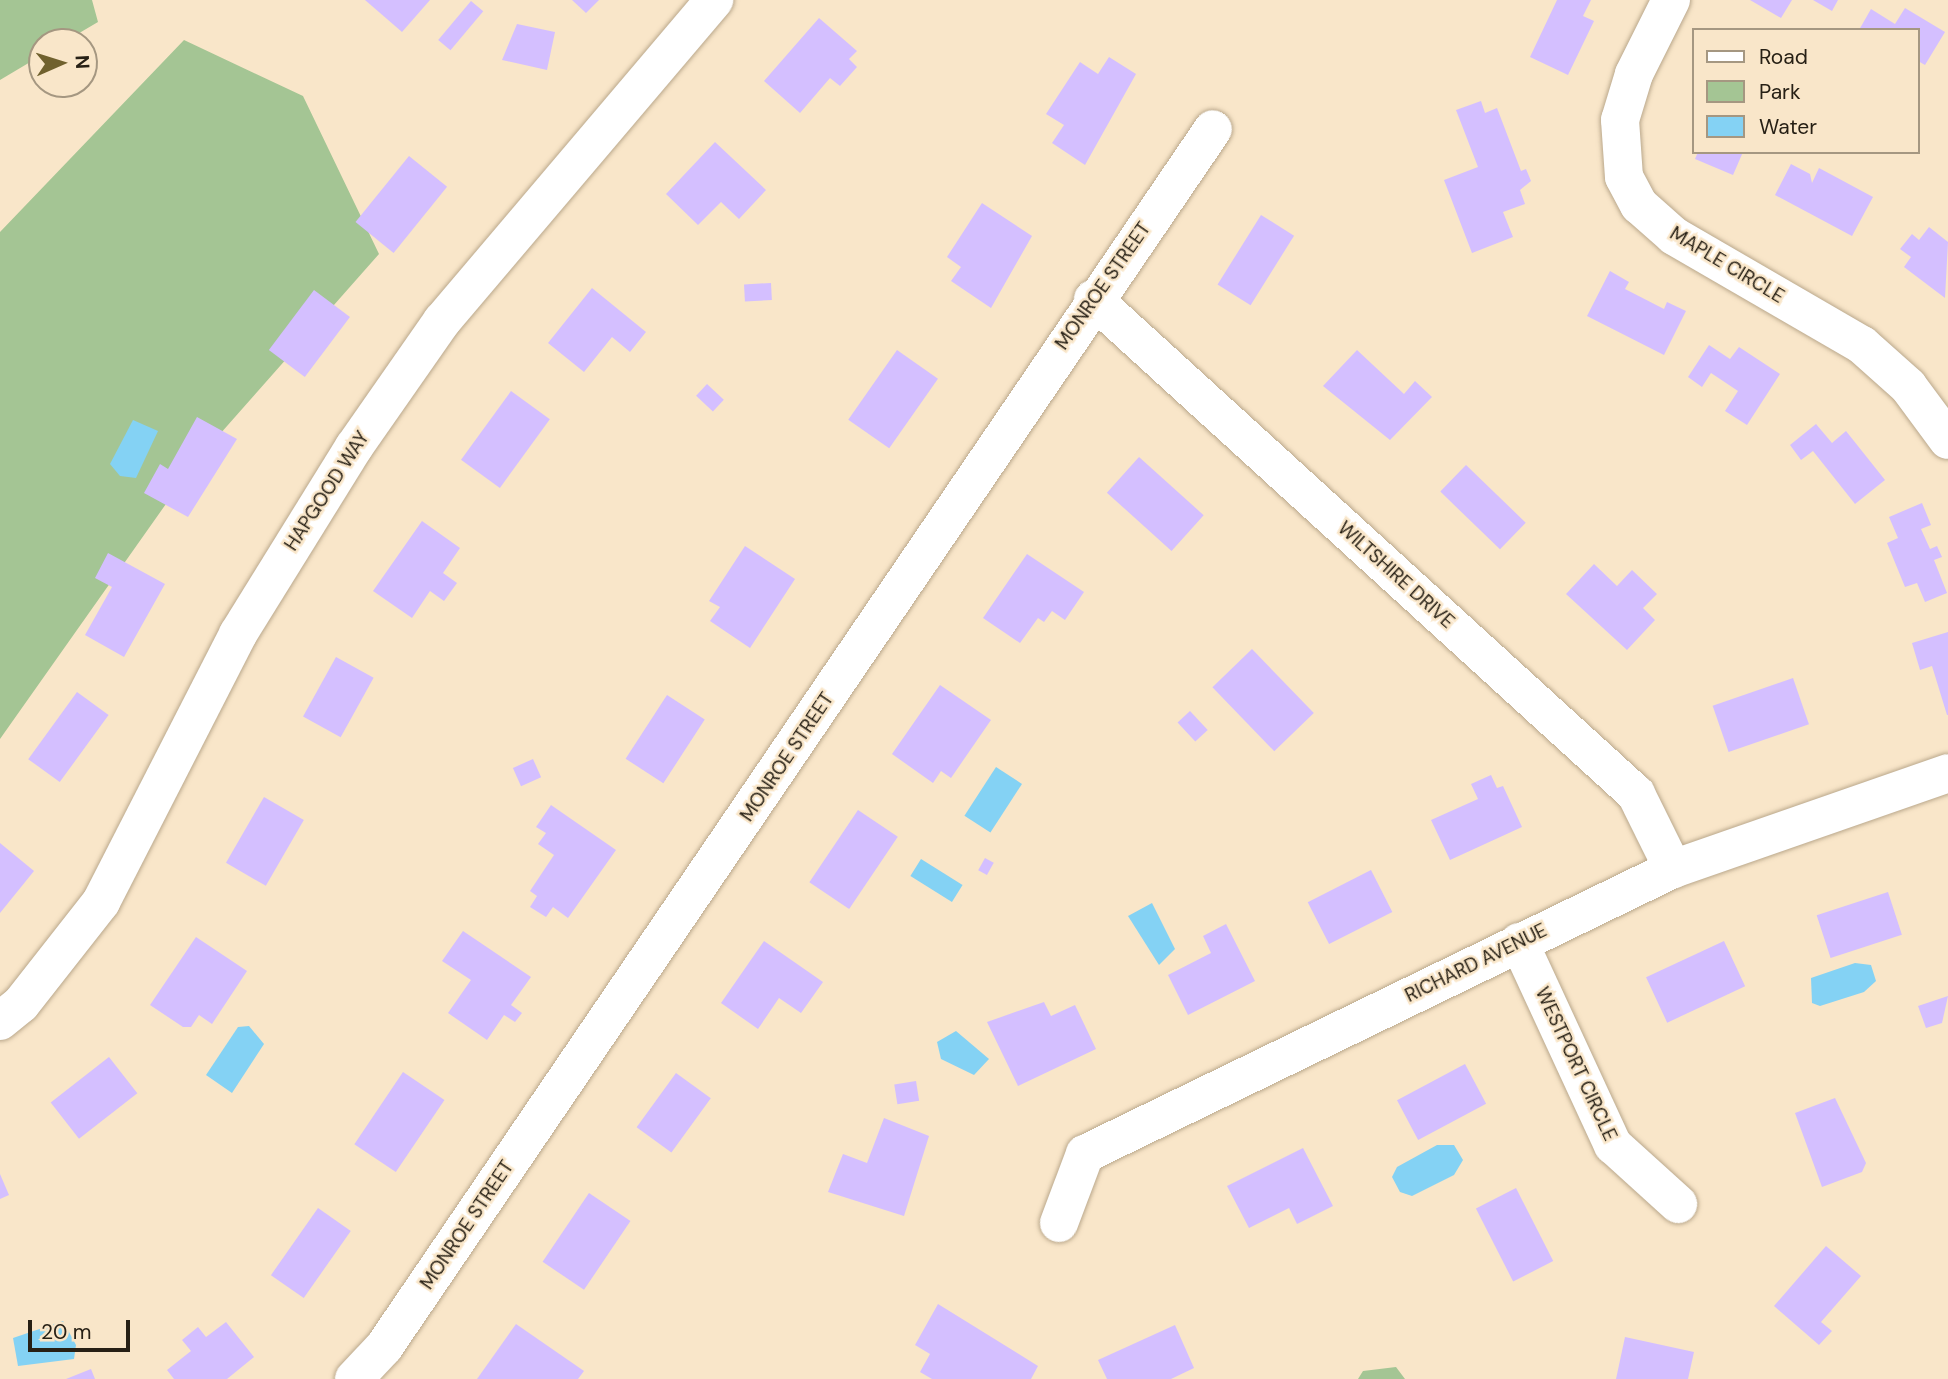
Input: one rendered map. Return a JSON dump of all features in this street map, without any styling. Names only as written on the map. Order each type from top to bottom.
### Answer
[{"type":"street","name":"HAPGOOD WAY","points":[[0,1021],[21,1004],[101,902],[238,634],[332,478],[442,321],[714,0]]},
{"type":"street","name":"MAPLE CIRCLE","points":[[1671,0],[1634,74],[1620,120],[1624,177],[1639,205],[1674,236],[1862,345],[1908,386],[1948,440]]},
{"type":"street","name":"MONROE STREET","points":[[354,1379],[384,1347],[727,846],[1093,299],[1213,129]]},
{"type":"street","name":"WILTSHIRE DRIVE","points":[[1093,299],[1636,794],[1673,869]]},
{"type":"street","name":"RICHARD AVENUE","points":[[1059,1223],[1085,1154],[1673,869],[1948,773]]},
{"type":"street","name":"WESTPORT CIRCLE","points":[[1519,942],[1613,1144],[1678,1203]]},
{"type":"green space","points":[[0,0],[92,0],[98,22],[88,28],[28,28],[28,63],[0,80]]},
{"type":"green space","points":[[184,40],[303,96],[379,254],[197,460],[0,739],[0,232]]},
{"type":"green space","points":[[1396,1367],[1405,1379],[1358,1379],[1363,1371]]},
{"type":"water","points":[[133,420],[158,431],[136,478],[120,476],[110,464]]},
{"type":"water","points":[[996,767],[1022,784],[990,833],[964,816]]},
{"type":"water","points":[[921,859],[963,885],[952,902],[910,876]]},
{"type":"water","points":[[1152,903],[1175,949],[1159,965],[1128,916]]},
{"type":"water","points":[[1855,963],[1871,965],[1876,981],[1864,992],[1820,1006],[1812,1003],[1811,978]]},
{"type":"water","points":[[249,1026],[264,1044],[232,1093],[206,1075],[238,1027]]},
{"type":"water","points":[[956,1031],[989,1059],[974,1075],[941,1059],[937,1042]]},
{"type":"water","points":[[1437,1145],[1454,1145],[1463,1160],[1454,1175],[1412,1196],[1400,1192],[1392,1177],[1397,1167]]},
{"type":"water","points":[[63,1321],[76,1345],[74,1359],[18,1366],[13,1338]]},
{"type":"building","points":[[365,0],[430,0],[402,32]]},
{"type":"building","points":[[572,0],[599,0],[586,13]]},
{"type":"building","points":[[1557,0],[1591,0],[1583,16],[1594,21],[1568,75],[1530,57]]},
{"type":"building","points":[[1750,0],[1792,0],[1781,18]]},
{"type":"building","points":[[1813,0],[1838,0],[1832,11]]},
{"type":"building","points":[[471,1],[483,11],[450,50],[438,40]]},
{"type":"building","points":[[1905,8],[1945,32],[1925,65],[1920,62],[1920,28],[1860,28],[1871,9],[1895,24]]},
{"type":"building","points":[[819,18],[857,51],[849,59],[857,67],[840,86],[830,78],[800,113],[764,81]]},
{"type":"building","points":[[517,24],[555,32],[547,70],[502,60]]},
{"type":"building","points":[[1109,57],[1136,74],[1085,165],[1052,143],[1064,125],[1046,114],[1080,62],[1098,74]]},
{"type":"building","points":[[1481,101],[1485,113],[1497,108],[1521,171],[1526,169],[1531,181],[1520,190],[1525,204],[1503,212],[1513,237],[1472,253],[1444,180],[1478,167],[1456,110]]},
{"type":"building","points":[[715,142],[766,190],[739,219],[721,202],[698,225],[666,194]]},
{"type":"building","points":[[1697,154],[1742,154],[1733,175],[1695,159]]},
{"type":"building","points":[[409,156],[447,187],[394,253],[356,222]]},
{"type":"building","points":[[1791,164],[1810,174],[1812,183],[1819,168],[1873,197],[1852,236],[1775,195]]},
{"type":"building","points":[[982,203],[1032,236],[991,308],[951,281],[961,267],[947,257]]},
{"type":"building","points":[[1261,215],[1294,236],[1251,305],[1218,285]]},
{"type":"building","points":[[1929,227],[1948,242],[1945,298],[1904,267],[1911,257],[1900,249],[1912,234],[1919,240]]},
{"type":"building","points":[[1610,271],[1629,282],[1625,289],[1664,309],[1667,302],[1686,311],[1664,355],[1587,316]]},
{"type":"building","points":[[771,283],[772,300],[745,301],[744,284]]},
{"type":"building","points":[[592,288],[646,332],[630,352],[612,337],[584,372],[548,343]]},
{"type":"building","points":[[314,290],[350,317],[305,377],[269,350]]},
{"type":"building","points":[[1709,345],[1730,359],[1739,347],[1780,374],[1747,425],[1725,411],[1738,391],[1711,373],[1702,387],[1688,377]]},
{"type":"building","points":[[897,350],[938,379],[889,448],[848,420]]},
{"type":"building","points":[[1357,350],[1404,394],[1415,381],[1432,397],[1390,440],[1323,386]]},
{"type":"building","points":[[707,384],[724,400],[713,411],[696,396]]},
{"type":"building","points":[[511,391],[550,419],[500,488],[461,460]]},
{"type":"building","points":[[197,417],[237,439],[188,517],[144,493],[160,464],[168,469]]},
{"type":"building","points":[[1816,424],[1832,443],[1846,431],[1885,480],[1855,504],[1813,451],[1801,460],[1790,445]]},
{"type":"building","points":[[1139,457],[1204,515],[1172,551],[1107,493]]},
{"type":"building","points":[[1466,465],[1526,523],[1500,549],[1440,492]]},
{"type":"building","points":[[1922,503],[1931,525],[1921,529],[1930,549],[1937,546],[1942,557],[1934,560],[1947,593],[1925,602],[1917,583],[1905,587],[1887,543],[1898,538],[1889,517]]},
{"type":"building","points":[[422,521],[460,548],[443,573],[457,583],[444,601],[430,591],[412,618],[373,591]]},
{"type":"building","points":[[745,546],[795,579],[750,648],[710,621],[720,607],[709,601]]},
{"type":"building","points":[[108,553],[165,584],[124,657],[85,635],[112,587],[95,578]]},
{"type":"building","points":[[1027,554],[1084,592],[1065,620],[1052,611],[1044,622],[1038,618],[1020,643],[983,618]]},
{"type":"building","points":[[1594,564],[1617,586],[1632,570],[1657,594],[1643,608],[1655,620],[1627,650],[1566,594]]},
{"type":"building","points":[[1948,632],[1947,715],[1932,666],[1920,670],[1912,643]]},
{"type":"building","points":[[1252,649],[1314,713],[1274,751],[1212,687]]},
{"type":"building","points":[[336,657],[374,678],[341,737],[303,716]]},
{"type":"building","points":[[1793,678],[1809,724],[1729,752],[1713,706]]},
{"type":"building","points":[[940,685],[991,720],[951,778],[941,771],[933,783],[892,754]]},
{"type":"building","points":[[77,692],[109,715],[60,782],[28,759]]},
{"type":"building","points":[[667,695],[705,720],[663,783],[626,759]]},
{"type":"building","points":[[1190,711],[1208,730],[1195,742],[1178,723]]},
{"type":"building","points":[[533,759],[541,777],[521,786],[513,768]]},
{"type":"building","points":[[1491,775],[1497,788],[1503,786],[1522,827],[1450,860],[1431,820],[1478,799],[1471,784]]},
{"type":"building","points":[[264,797],[304,820],[266,886],[226,863]]},
{"type":"building","points":[[551,805],[616,850],[568,918],[553,907],[546,917],[530,907],[537,896],[530,891],[554,855],[538,844],[546,833],[536,827]]},
{"type":"building","points":[[858,810],[898,837],[849,909],[809,882]]},
{"type":"building","points":[[0,843],[34,871],[0,913]]},
{"type":"building","points":[[985,858],[994,863],[987,875],[978,870]]},
{"type":"building","points":[[1371,870],[1392,912],[1329,944],[1308,902]]},
{"type":"building","points":[[1888,892],[1902,935],[1831,958],[1817,915]]},
{"type":"building","points":[[1226,924],[1255,981],[1188,1015],[1168,975],[1211,953],[1203,936]]},
{"type":"building","points":[[463,931],[531,977],[511,1005],[522,1013],[515,1022],[504,1015],[487,1040],[448,1013],[471,980],[442,961]]},
{"type":"building","points":[[196,937],[247,971],[212,1024],[199,1015],[191,1027],[183,1027],[150,1005]]},
{"type":"building","points":[[764,941],[823,982],[801,1013],[779,998],[758,1029],[721,1003]]},
{"type":"building","points":[[1724,941],[1745,986],[1667,1023],[1646,977]]},
{"type":"building","points":[[1948,996],[1942,1023],[1926,1028],[1918,1006]]},
{"type":"building","points":[[1044,1002],[1051,1016],[1075,1005],[1096,1049],[1018,1086],[987,1022]]},
{"type":"building","points":[[109,1057],[137,1093],[79,1139],[51,1103]]},
{"type":"building","points":[[1465,1064],[1486,1104],[1418,1140],[1397,1100]]},
{"type":"building","points":[[403,1072],[444,1100],[396,1172],[354,1144]]},
{"type":"building","points":[[676,1073],[711,1098],[671,1152],[637,1127]]},
{"type":"building","points":[[916,1081],[919,1101],[897,1104],[894,1084]]},
{"type":"building","points":[[1835,1098],[1866,1163],[1862,1172],[1822,1187],[1795,1113]]},
{"type":"building","points":[[884,1118],[929,1136],[904,1216],[828,1192],[843,1154],[867,1163]]},
{"type":"building","points":[[1303,1148],[1333,1206],[1297,1224],[1289,1208],[1249,1228],[1227,1186]]},
{"type":"building","points":[[0,1174],[9,1195],[0,1199]]},
{"type":"building","points":[[1516,1188],[1553,1261],[1513,1281],[1476,1208]]},
{"type":"building","points":[[589,1193],[630,1221],[584,1290],[543,1262]]},
{"type":"building","points":[[318,1208],[351,1231],[304,1298],[271,1275]]},
{"type":"building","points":[[1826,1246],[1861,1276],[1821,1322],[1832,1331],[1819,1345],[1774,1306]]},
{"type":"building","points":[[938,1304],[1038,1366],[1031,1379],[932,1379],[920,1372],[930,1354],[915,1345]]},
{"type":"building","points":[[226,1322],[254,1357],[227,1379],[174,1379],[167,1370],[191,1351],[182,1340],[198,1327],[206,1337]]},
{"type":"building","points":[[516,1324],[584,1371],[578,1379],[477,1379]]},
{"type":"building","points":[[1175,1325],[1194,1368],[1171,1379],[1107,1379],[1098,1360]]},
{"type":"building","points":[[1625,1337],[1694,1352],[1688,1379],[1616,1379]]},
{"type":"building","points":[[91,1369],[95,1379],[66,1379]]}]
